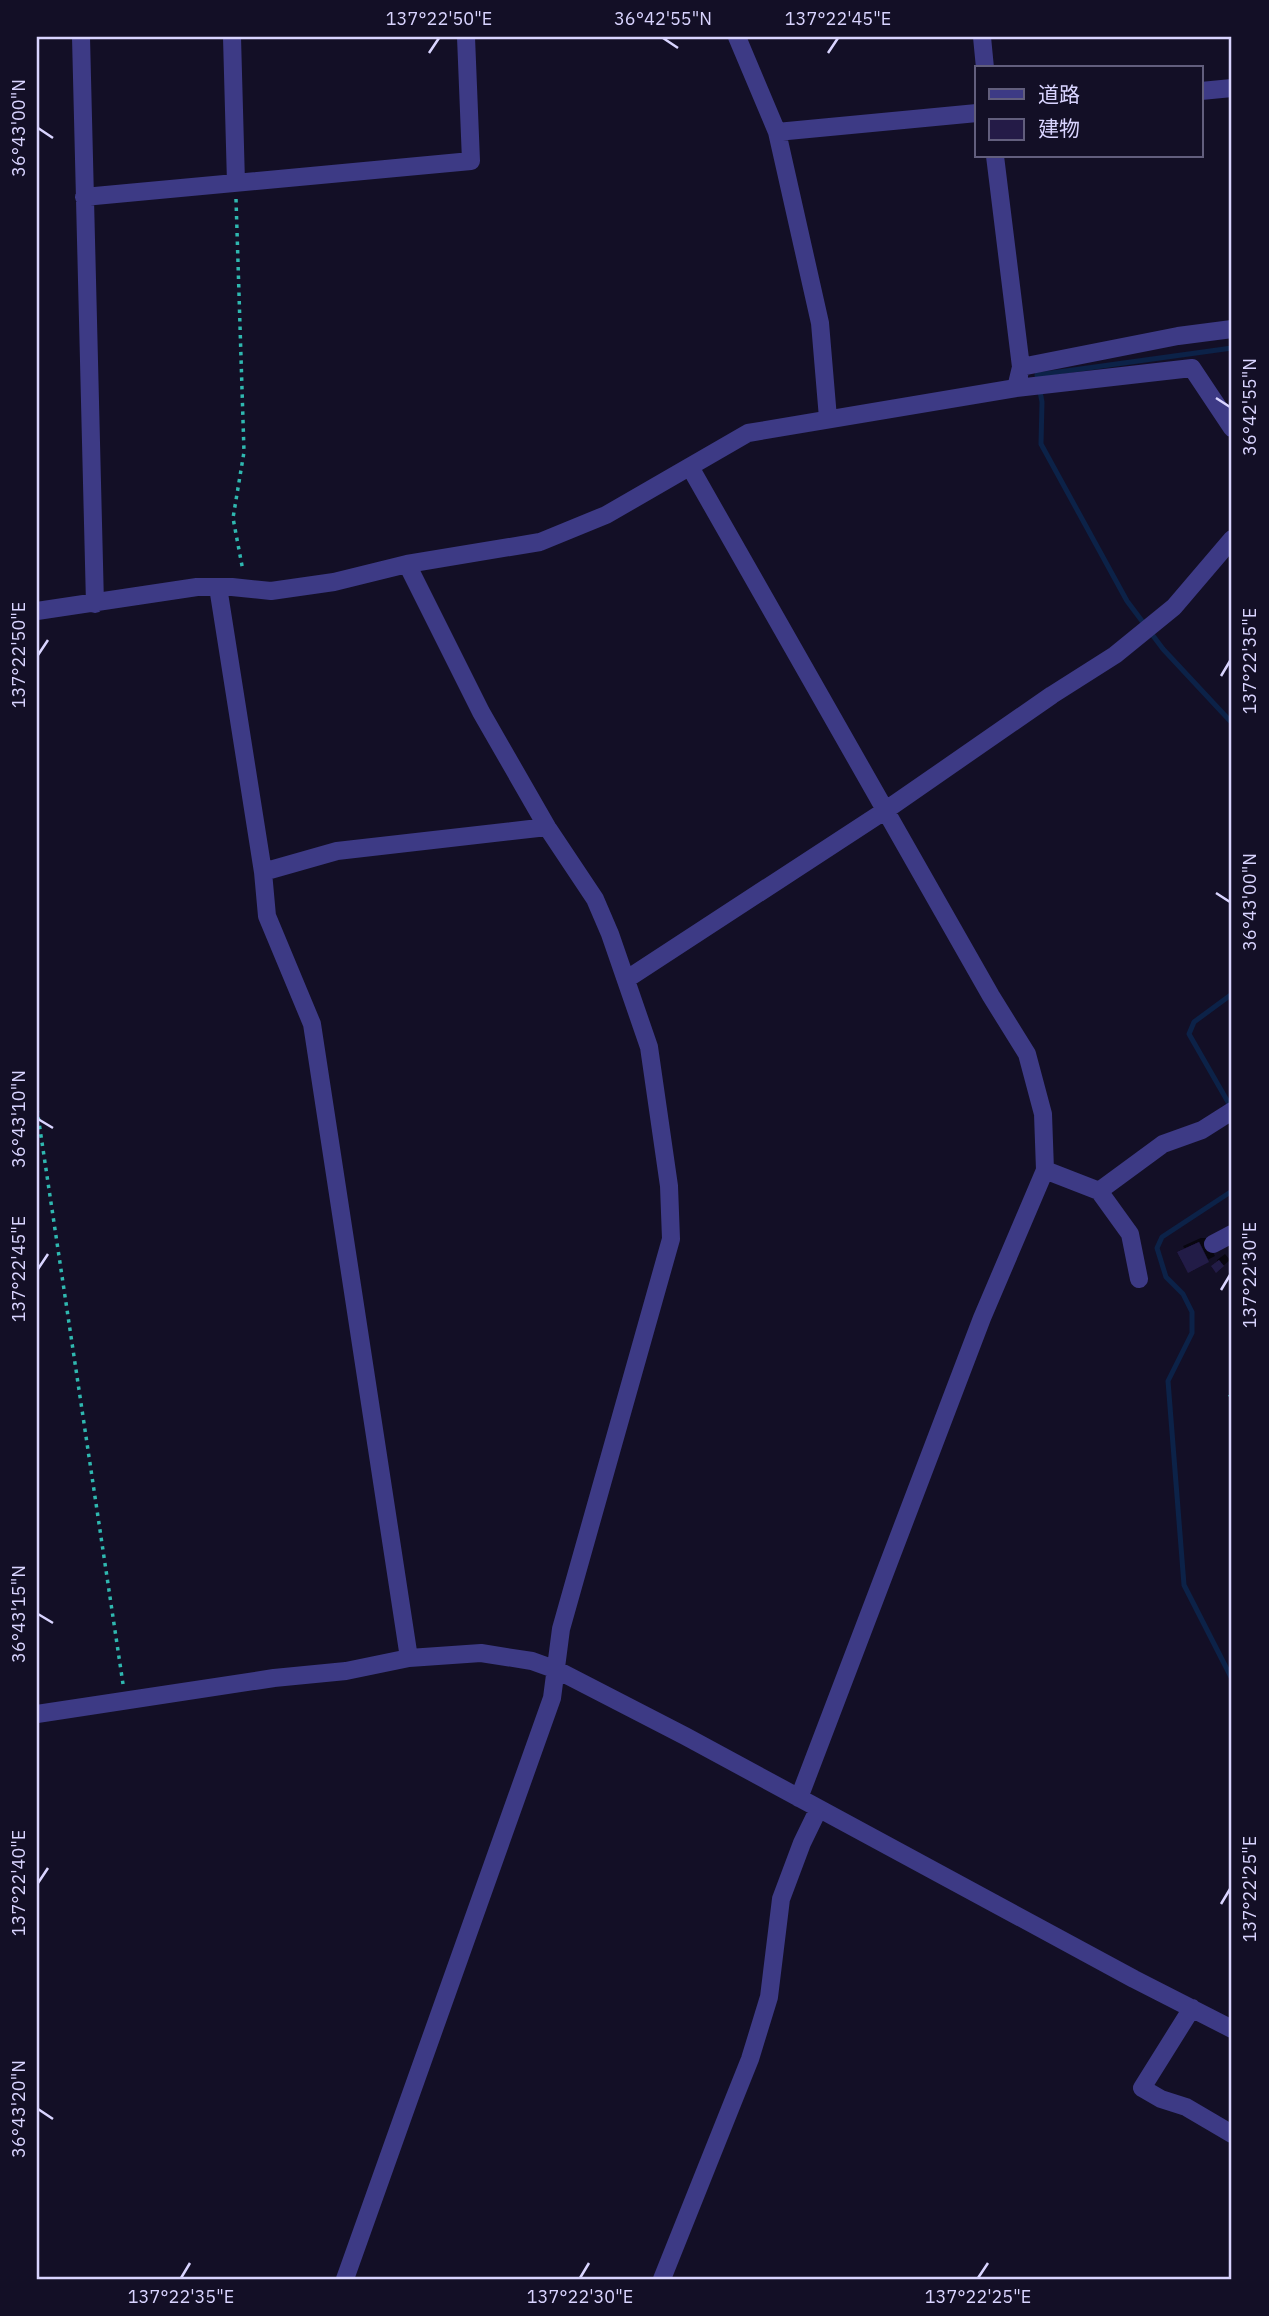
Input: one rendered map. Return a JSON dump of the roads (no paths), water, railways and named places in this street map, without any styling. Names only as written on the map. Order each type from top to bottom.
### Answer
[{"type":"street","points":[[81,37],[95,604]]},
{"type":"street","points":[[232,37],[236,183]]},
{"type":"street","points":[[84,197],[471,161],[466,37]]},
{"type":"street","points":[[737,37],[777,132],[820,323],[828,418]]},
{"type":"street","points":[[982,37],[985,66]]},
{"type":"street","points":[[1202,91],[1232,88]]},
{"type":"street","points":[[777,132],[975,113]]},
{"type":"street","points":[[995,158],[1021,367],[1016,388]]},
{"type":"street","points":[[1021,367],[1232,329]]},
{"type":"street","points":[[37,611],[218,587],[271,590],[334,582],[407,564],[540,542],[606,515],[748,433],[1016,388],[1192,369],[1232,428]]},
{"type":"street","points":[[690,467],[1027,1054],[1043,1114],[1045,1170],[982,1318],[799,1798]]},
{"type":"street","points":[[627,979],[886,810],[1052,695],[1115,655],[1174,607],[1232,539]]},
{"type":"street","points":[[345,2279],[552,1698],[561,1629],[671,1239],[669,1186],[649,1047],[627,979],[595,899],[547,827],[481,712],[407,564]]},
{"type":"street","points":[[218,587],[263,872],[267,916],[312,1024],[409,1658]]},
{"type":"street","points":[[263,872],[337,851],[547,827]]},
{"type":"street","points":[[1099,1191],[1163,1144],[1202,1130],[1232,1111]]},
{"type":"street","points":[[1045,1170],[1099,1191],[1130,1234],[1139,1279]]},
{"type":"street","points":[[1213,1244],[1232,1234]]},
{"type":"street","points":[[37,1714],[274,1678],[346,1671],[409,1658],[481,1653],[532,1661],[557,1670],[1232,2029]]},
{"type":"street","points":[[662,2279],[750,2059],[769,1997],[781,1899],[802,1843],[818,1810]]},
{"type":"street","points":[[1192,2008],[1142,2088],[1161,2099],[1186,2107],[1232,2134]]},
{"type":"waterway","points":[[1232,348],[1037,375],[1042,402],[1041,444],[1127,601],[1163,649],[1232,723]]},
{"type":"waterway","points":[[1232,994],[1194,1022],[1189,1034],[1232,1109]]},
{"type":"waterway","points":[[1232,1191],[1162,1237],[1157,1248],[1166,1277],[1183,1294],[1192,1312],[1192,1333],[1168,1381],[1184,1585],[1232,1679]]}]
